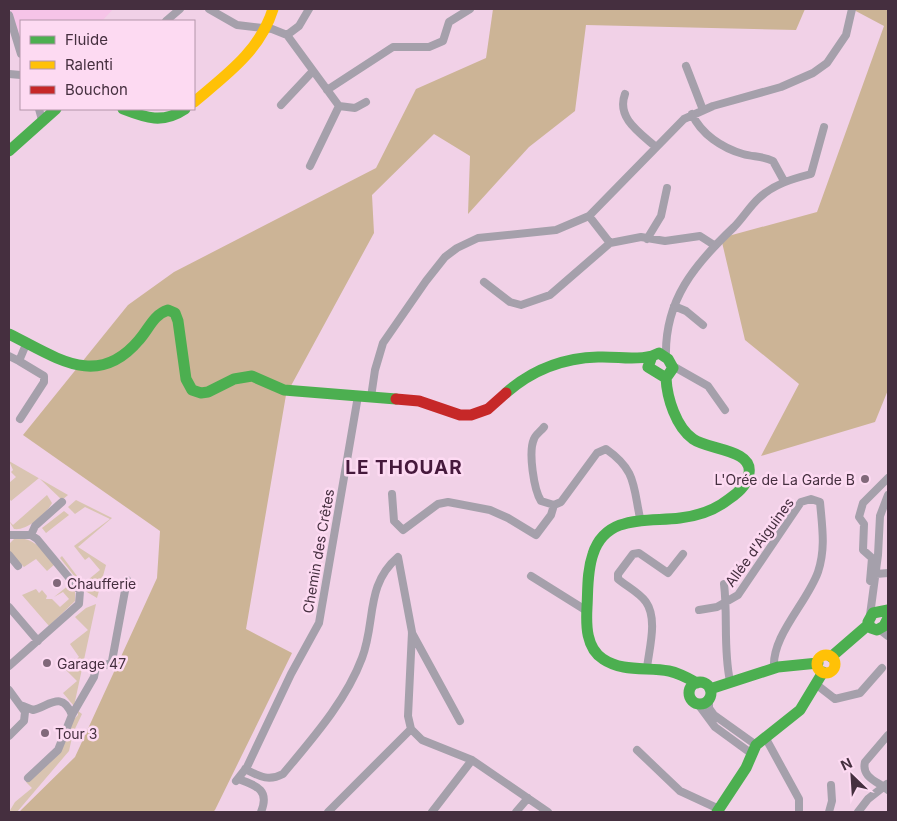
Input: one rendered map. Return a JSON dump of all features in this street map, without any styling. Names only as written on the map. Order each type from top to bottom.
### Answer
[{"type":"street","points":[[167,20],[180,9]]},
{"type":"street","points":[[209,9],[237,25],[266,29],[286,35],[339,106],[355,108],[366,102]]},
{"type":"street","points":[[195,101],[249,52],[266,29],[273,9]]},
{"type":"street","points":[[286,35],[299,26],[309,9]]},
{"type":"street","points":[[327,90],[394,47],[429,47],[443,41],[449,22],[470,9]]},
{"type":"street","points":[[371,397],[375,370],[383,343],[426,281],[456,248],[478,238],[556,230],[589,216],[684,119],[703,110],[781,87],[813,73],[827,63],[846,35],[852,9]]},
{"type":"street","points":[[9,16],[20,51]]},
{"type":"street","points":[[686,66],[703,110]]},
{"type":"street","points":[[281,106],[312,72]]},
{"type":"street","points":[[625,94],[622,103],[626,118],[656,147]]},
{"type":"street","points":[[310,166],[339,106]]},
{"type":"street","points":[[9,151],[40,114],[53,110]]},
{"type":"street","points":[[126,110],[158,121],[172,117],[183,110]]},
{"type":"street","points":[[692,114],[701,129],[721,145],[743,154],[764,157],[773,161],[784,181]]},
{"type":"street","points":[[754,749],[714,715],[709,708],[710,694],[705,683],[697,682],[671,672],[614,666],[600,658],[590,643],[587,611],[590,562],[599,541],[608,530],[640,518],[661,519],[696,515],[713,510],[741,489],[748,478],[751,469],[746,458],[700,444],[684,433],[669,396],[661,366],[666,337],[674,306],[682,286],[714,245],[736,225],[759,198],[784,181],[811,174],[824,127]]},
{"type":"street","points":[[647,239],[661,216],[667,188]]},
{"type":"street","points":[[589,216],[610,243]]},
{"type":"street","points":[[484,282],[510,302],[521,305],[550,295],[610,243],[628,238],[665,242],[700,236],[714,245]]},
{"type":"street","points":[[674,306],[686,310],[703,325]]},
{"type":"street","points":[[9,334],[74,364],[101,368],[116,362],[131,352],[157,316],[168,310],[175,313],[178,321],[186,380],[192,390],[201,393],[208,392],[234,379],[252,376],[284,390],[419,400],[460,415],[471,416],[488,409],[523,378],[557,363],[598,357],[637,360],[683,373],[708,386],[725,410]]},
{"type":"street","points":[[19,362],[27,342]]},
{"type":"street","points":[[9,356],[44,376],[44,382],[20,419]]},
{"type":"street","name":"Chemin des Crêtes","points":[[261,812],[266,801],[264,795],[255,787],[237,780],[245,770],[291,674],[319,623],[358,396]]},
{"type":"street","points":[[544,427],[534,440],[532,455],[536,494],[541,501],[554,505],[561,502],[597,452],[606,449],[622,460],[630,470],[640,518]]},
{"type":"street","points":[[888,478],[862,503],[859,518],[864,524],[863,550],[872,558],[870,580],[888,573]]},
{"type":"street","points":[[392,494],[394,521],[403,530],[438,504],[448,502],[490,510],[508,518],[536,535],[551,515],[554,505]]},
{"type":"street","points":[[698,704],[705,703],[710,694],[730,681],[787,666],[820,667],[832,671],[835,666],[833,658],[881,622],[871,602],[875,579],[880,516],[888,495]]},
{"type":"street","name":"Allée d'Aiguines","points":[[700,610],[718,607],[738,595],[801,502],[811,499],[820,502],[824,545],[818,572],[797,612],[777,643],[777,651]]},
{"type":"street","points":[[31,535],[35,526],[62,502]]},
{"type":"street","points":[[9,666],[80,604],[81,597],[80,591],[37,539],[31,535],[10,536]]},
{"type":"street","points":[[647,668],[652,626],[650,613],[646,602],[618,579],[618,574],[633,554],[639,553],[668,573],[683,554]]},
{"type":"street","points":[[9,555],[18,566]]},
{"type":"street","points":[[245,770],[265,779],[274,779],[283,774],[335,707],[363,658],[376,587],[398,557],[412,632],[408,716],[411,729],[422,740],[472,760],[548,812]]},
{"type":"street","points":[[531,576],[587,611]]},
{"type":"street","points":[[28,778],[58,750],[72,715],[94,677],[96,667],[109,664],[112,661],[127,580]]},
{"type":"street","points":[[724,584],[727,667],[730,681]]},
{"type":"street","points":[[9,607],[38,641]]},
{"type":"street","points":[[412,632],[460,721]]},
{"type":"street","points":[[777,651],[787,666]]},
{"type":"street","points":[[774,670],[777,651]]},
{"type":"street","points":[[637,750],[680,791],[718,810],[746,768],[754,749],[765,737],[800,710],[817,685],[820,667]]},
{"type":"street","points":[[817,685],[835,699],[860,693],[882,668]]},
{"type":"street","points":[[662,671],[680,681],[689,692],[691,700],[698,704],[715,727],[754,749]]},
{"type":"street","points":[[689,692],[697,682]]},
{"type":"street","points":[[9,690],[23,706],[25,712],[24,721],[9,736]]},
{"type":"street","points":[[23,706],[33,710],[47,702],[57,701],[66,705],[72,715]]},
{"type":"street","points":[[328,812],[411,729]]},
{"type":"street","points":[[887,786],[879,785],[863,768],[864,762],[888,734]]},
{"type":"street","points":[[765,737],[799,799],[798,812]]},
{"type":"street","points":[[432,812],[472,760]]},
{"type":"street","points":[[829,812],[832,802],[831,785]]},
{"type":"street","points":[[858,812],[868,798],[887,786]]},
{"type":"street","points":[[516,812],[528,798]]},
{"type":"shaded area","points":[[10,9],[113,9],[103,20],[20,20],[20,38]]},
{"type":"shaded area","points":[[493,9],[805,9],[796,30],[586,25],[575,111],[529,147],[468,214],[470,156],[434,134],[372,195],[374,233],[286,395],[246,629],[292,653],[215,810],[213,812],[19,812],[75,757],[157,578],[160,531],[23,435],[128,305],[174,272],[376,168],[416,89],[486,58]]},
{"type":"shaded area","points":[[852,9],[888,9],[888,390],[875,422],[761,456],[799,384],[745,340],[721,238],[817,212],[884,26]]},
{"type":"shaded area","points":[[9,461],[39,478],[11,501],[9,498],[9,483],[16,477],[11,472],[13,470]]},
{"type":"shaded area","points":[[40,479],[68,495],[62,500]]},
{"type":"shaded area","points":[[47,495],[52,503],[45,512],[30,525],[14,529],[9,521],[13,525]]},
{"type":"shaded area","points":[[76,500],[112,518],[78,547],[106,565],[97,598],[87,592],[60,558],[62,556],[83,584],[100,570],[89,557],[85,560],[74,546],[110,519],[85,507],[75,514],[68,507]]},
{"type":"shaded area","points":[[64,511],[69,515],[46,533],[42,528]]},
{"type":"shaded area","points":[[14,539],[33,542],[55,564],[47,571],[36,559],[24,567],[9,552],[9,544]]},
{"type":"shaded area","points":[[69,585],[75,590],[75,601],[49,626],[22,595],[36,589],[39,593],[42,590],[47,596],[46,599],[52,599],[60,607],[69,599],[63,592],[54,597]]},
{"type":"shaded area","points":[[96,604],[74,706],[63,693],[77,681],[65,669],[79,657],[70,644],[88,630],[75,617],[86,608]]},
{"type":"shaded area","points":[[78,711],[82,714],[73,733],[69,751],[17,812],[9,812],[15,802],[32,788],[26,782],[54,758],[72,721],[78,715]]},
{"type":"traffic: fast","points":[[9,151],[55,110]]},
{"type":"traffic: fast","points":[[126,110],[154,118],[169,117],[183,110]]},
{"type":"traffic: fast","points":[[9,334],[60,359],[92,366],[108,363],[123,355],[139,340],[155,319],[168,310],[175,313],[178,321],[186,379],[192,390],[201,393],[208,392],[234,379],[252,376],[284,390],[396,399]]},
{"type":"traffic: fast","points":[[659,353],[668,359],[673,368],[666,378],[648,367],[652,356],[659,353]]},
{"type":"traffic: fast","points":[[506,393],[526,378],[560,363],[585,358],[638,358],[652,356]]},
{"type":"traffic: fast","points":[[666,378],[668,394],[674,412],[687,434],[700,443],[728,451],[744,459],[748,465],[748,477],[745,484],[736,494],[724,503],[706,512],[680,518],[629,522],[607,532],[599,541],[590,567],[587,628],[593,649],[610,663],[618,666],[669,671],[680,674],[697,683]]},
{"type":"traffic: fast","points":[[888,610],[873,613],[868,622],[871,628],[877,630],[884,626],[888,618]]},
{"type":"traffic: fast","points":[[831,657],[868,625]]},
{"type":"traffic: fast","points":[[710,689],[778,667],[818,663]]},
{"type":"traffic: fast","points":[[717,812],[746,768],[756,745],[800,710],[823,672]]},
{"type":"traffic: fast","points":[[700,682],[708,685],[711,693],[708,701],[700,704],[692,701],[689,693],[692,685],[700,682]]},
{"type":"traffic: slow","points":[[195,101],[230,72],[251,50],[267,24],[273,9]]},
{"type":"traffic: slow","points":[[826,655],[832,658],[835,664],[832,670],[826,673],[820,670],[817,664],[820,658],[826,655]]},
{"type":"traffic: jam","points":[[396,399],[419,401],[460,415],[471,415],[488,409],[506,393]]},
{"type":"place","name":"L'Orée de La Garde B","points":[[865,479]]},
{"type":"place","name":"Chaufferie","points":[[57,583]]},
{"type":"place","name":"Garage 47","points":[[47,663]]},
{"type":"place","name":"Tour 3","points":[[45,733]]},
{"type":"district","name":"LE THOUAR","points":[[404,467]]}]
